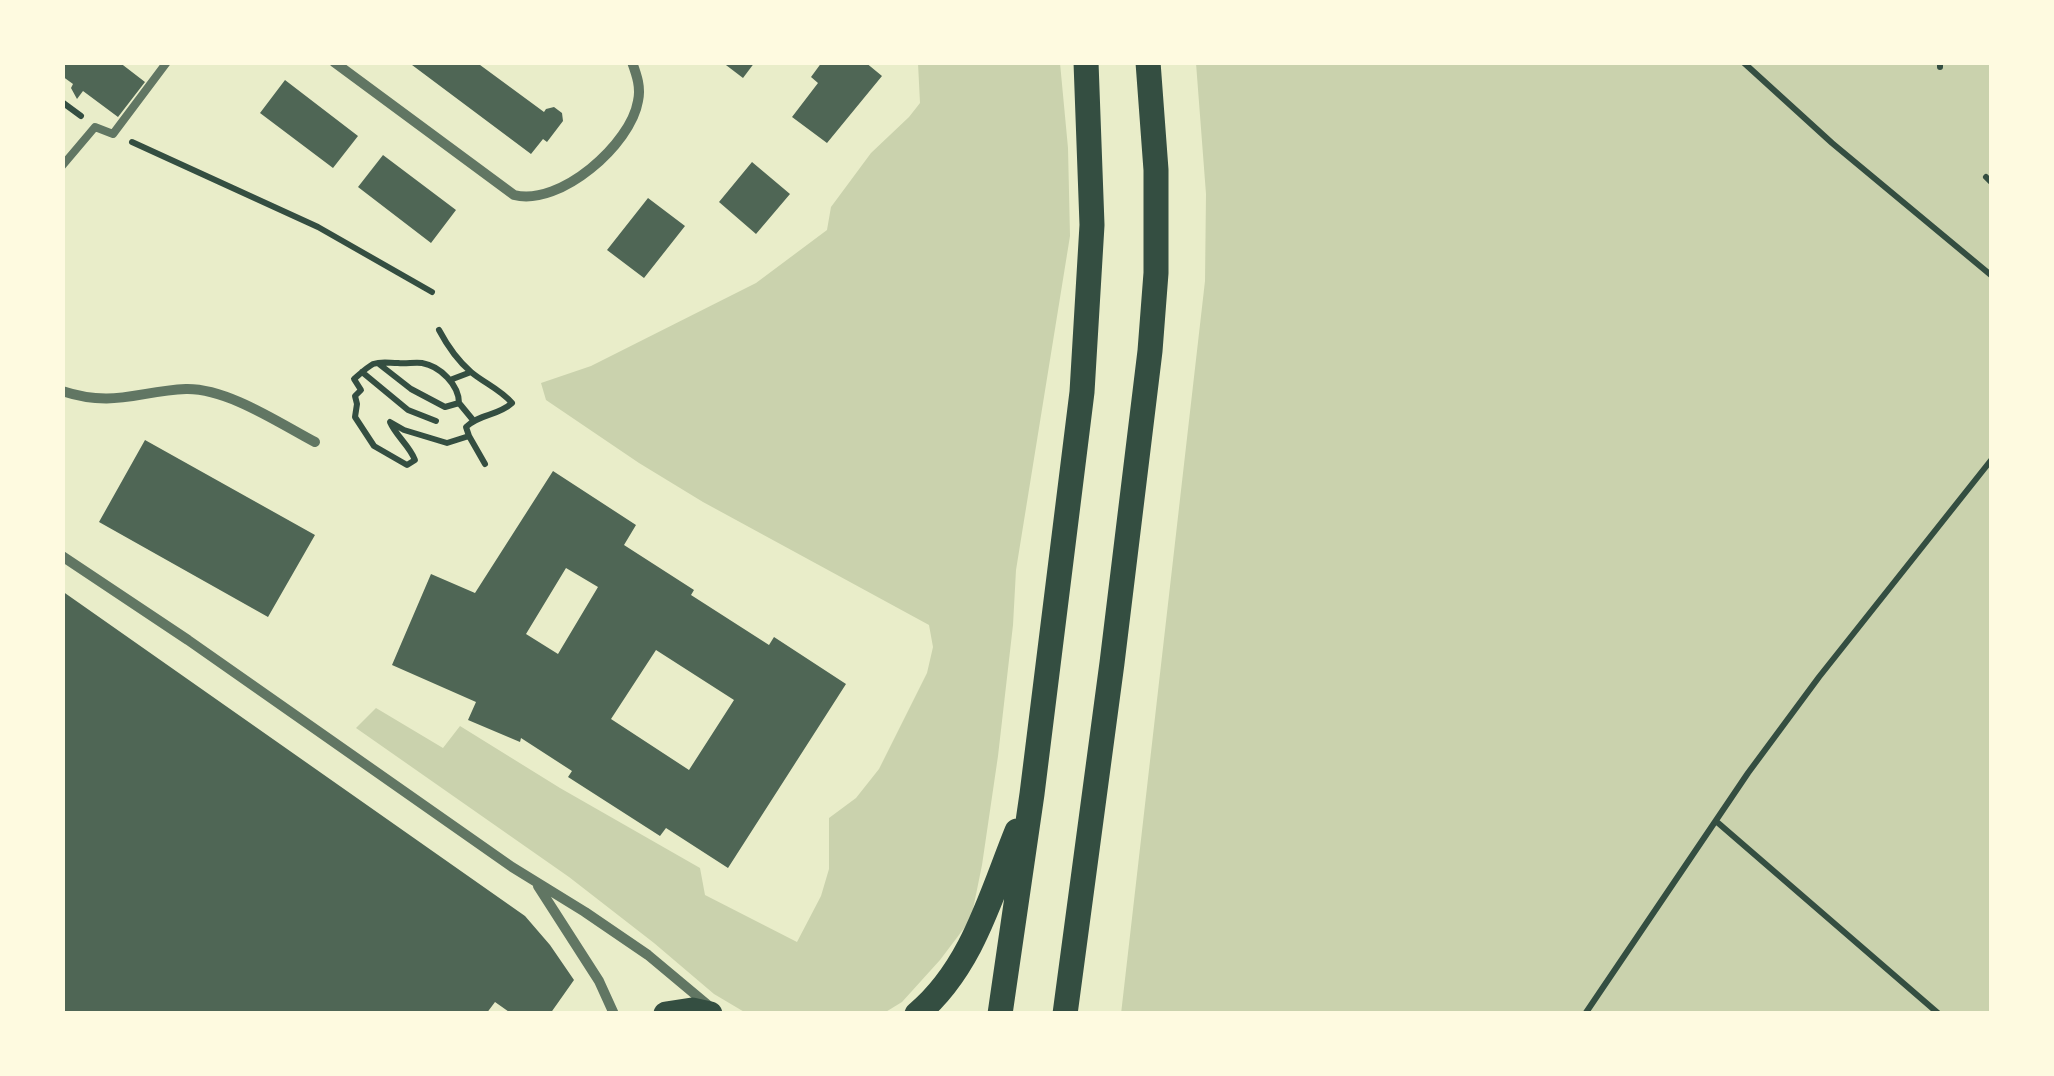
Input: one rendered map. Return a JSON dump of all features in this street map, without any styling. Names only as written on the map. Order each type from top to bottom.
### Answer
[{"type":"main road","points":[[1000,1014],[1082,392],[1092,224],[1086,62]]},
{"type":"main road","points":[[1065,1014],[1150,351],[1156,273],[1156,170],[1148,62]]},
{"type":"main road","points":[[917,1014],[946,984],[970,947],[1032,794]]},
{"type":"main road","points":[[666,1014],[692,1010],[713,1014]]},
{"type":"street","points":[[334,62],[514,196],[524,198],[567,185],[624,134],[638,105],[640,88],[632,62]]},
{"type":"street","points":[[62,392],[98,400],[187,389],[212,392],[315,442]]},
{"type":"street","points":[[66,559],[648,956],[713,1014]]},
{"type":"street","points":[[535,881],[599,981],[614,1014]]},
{"type":"lane","points":[[62,166],[95,127],[113,134],[167,62]]},
{"type":"path","points":[[1743,62],[1832,143],[1992,276]]},
{"type":"path","points":[[113,134],[318,227],[432,292]]},
{"type":"path","points":[[440,330],[450,352],[512,404],[473,420],[466,427],[485,464]]},
{"type":"path","points":[[469,436],[447,442],[390,422],[411,450],[414,460],[407,465],[374,446],[355,417],[356,396],[361,390],[354,380],[378,363],[420,362],[432,366],[450,380],[458,403],[473,420]]},
{"type":"path","points":[[378,363],[427,399],[445,408],[458,403]]},
{"type":"path","points":[[362,372],[408,410],[436,421]]},
{"type":"path","points":[[450,380],[471,372]]},
{"type":"path","points":[[1585,1014],[1748,773],[1992,459]]},
{"type":"path","points":[[1717,822],[1939,1014]]},
{"type":"green space","points":[[918,63],[1060,63],[1068,148],[1070,236],[1016,570],[998,756],[982,865],[971,919],[902,1002],[884,1013],[746,1013],[714,994],[569,877],[356,728],[376,708],[443,748],[460,726],[700,868],[705,895],[797,942],[821,896],[829,869],[829,818],[856,798],[879,769],[927,673],[933,647],[929,625],[639,463],[546,400],[541,383],[591,366],[756,283],[827,230],[831,207],[871,153],[920,103]]},
{"type":"green space","points":[[1196,63],[1991,63],[1991,1013],[1121,1014],[1205,281],[1206,194]]},
{"type":"building","points":[[62,62],[119,62],[145,82],[118,117],[83,91],[77,99],[73,84],[62,76]]},
{"type":"building","points":[[408,62],[476,62],[544,112],[554,107],[562,113],[563,121],[547,142],[543,139],[531,154]]},
{"type":"building","points":[[722,62],[755,62],[743,78]]},
{"type":"building","points":[[822,62],[865,62],[882,76],[827,143],[792,117],[818,83],[811,77]]},
{"type":"building","points":[[285,80],[358,136],[333,168],[260,113]]},
{"type":"building","points":[[383,155],[456,210],[431,243],[358,187]]},
{"type":"building","points":[[752,162],[790,194],[756,234],[719,202]]},
{"type":"building","points":[[648,198],[685,226],[644,278],[607,250]]},
{"type":"building","points":[[145,440],[315,535],[268,617],[99,522]]},
{"type":"building","points":[[553,471],[636,525],[624,545],[694,590],[691,595],[769,645],[774,637],[846,684],[728,868],[666,828],[660,836],[568,777],[572,771],[521,738],[520,742],[468,720],[476,702],[392,665],[431,574],[475,593]],"holes":[[[566,568],[598,587],[558,654],[526,634]],[[656,650],[734,700],[689,770],[611,719]]]},
{"type":"building","points":[[62,591],[525,916],[574,980],[550,1014],[512,1014],[495,1002],[486,1014],[62,1014]]}]
